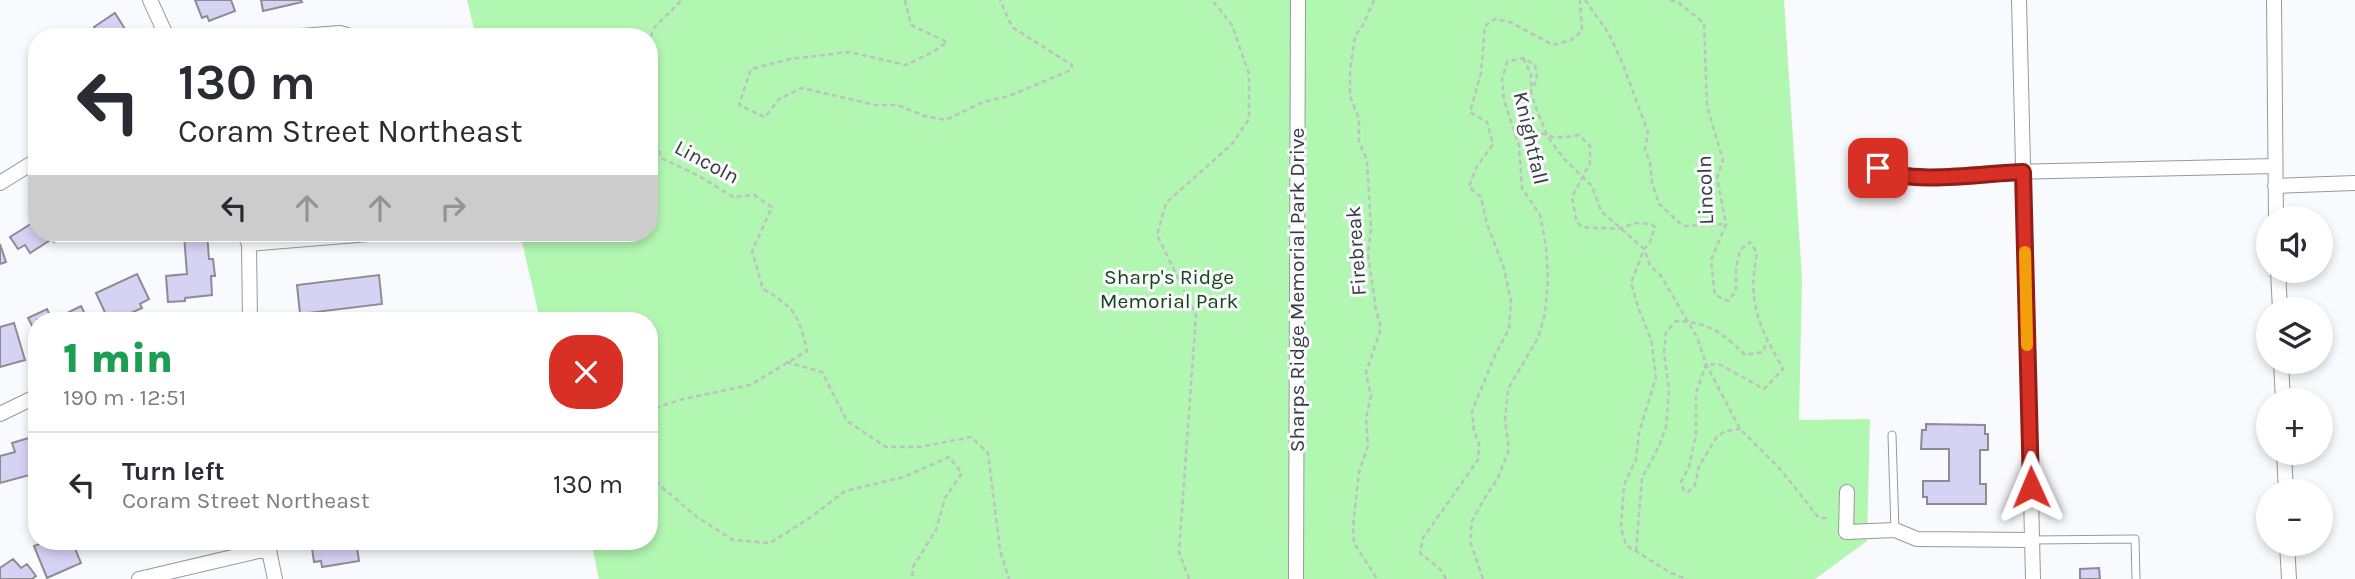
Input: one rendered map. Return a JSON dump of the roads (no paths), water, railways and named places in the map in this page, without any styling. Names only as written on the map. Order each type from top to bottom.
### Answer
[{"type":"street","points":[[150,0],[163,28]]},
{"type":"street","name":"Sharps Ridge Memorial Park Drive","points":[[1296,579],[1298,0]]},
{"type":"street","points":[[2019,0],[2033,579]]},
{"type":"street","points":[[2274,0],[2276,206]]},
{"type":"street","points":[[0,183],[28,166]]},
{"type":"street","points":[[1878,168],[1902,176],[1923,177],[2275,166]]},
{"type":"street","points":[[2275,186],[2355,183]]},
{"type":"street","points":[[247,242],[250,312]]},
{"type":"street","points":[[0,414],[28,400]]},
{"type":"street","points":[[1847,492],[1846,532],[1895,530],[1917,539],[2032,540]]},
{"type":"street","points":[[139,579],[248,550]]},
{"type":"street","points":[[268,550],[275,579]]},
{"type":"street","points":[[2288,556],[2289,579]]},
{"type":"lane","points":[[1892,435],[1895,530]]},
{"type":"lane","points":[[2032,540],[2135,539],[2136,579]]},
{"type":"park label","name":"Sharp's Ridge Memorial Park","points":[[1169,289]]}]
